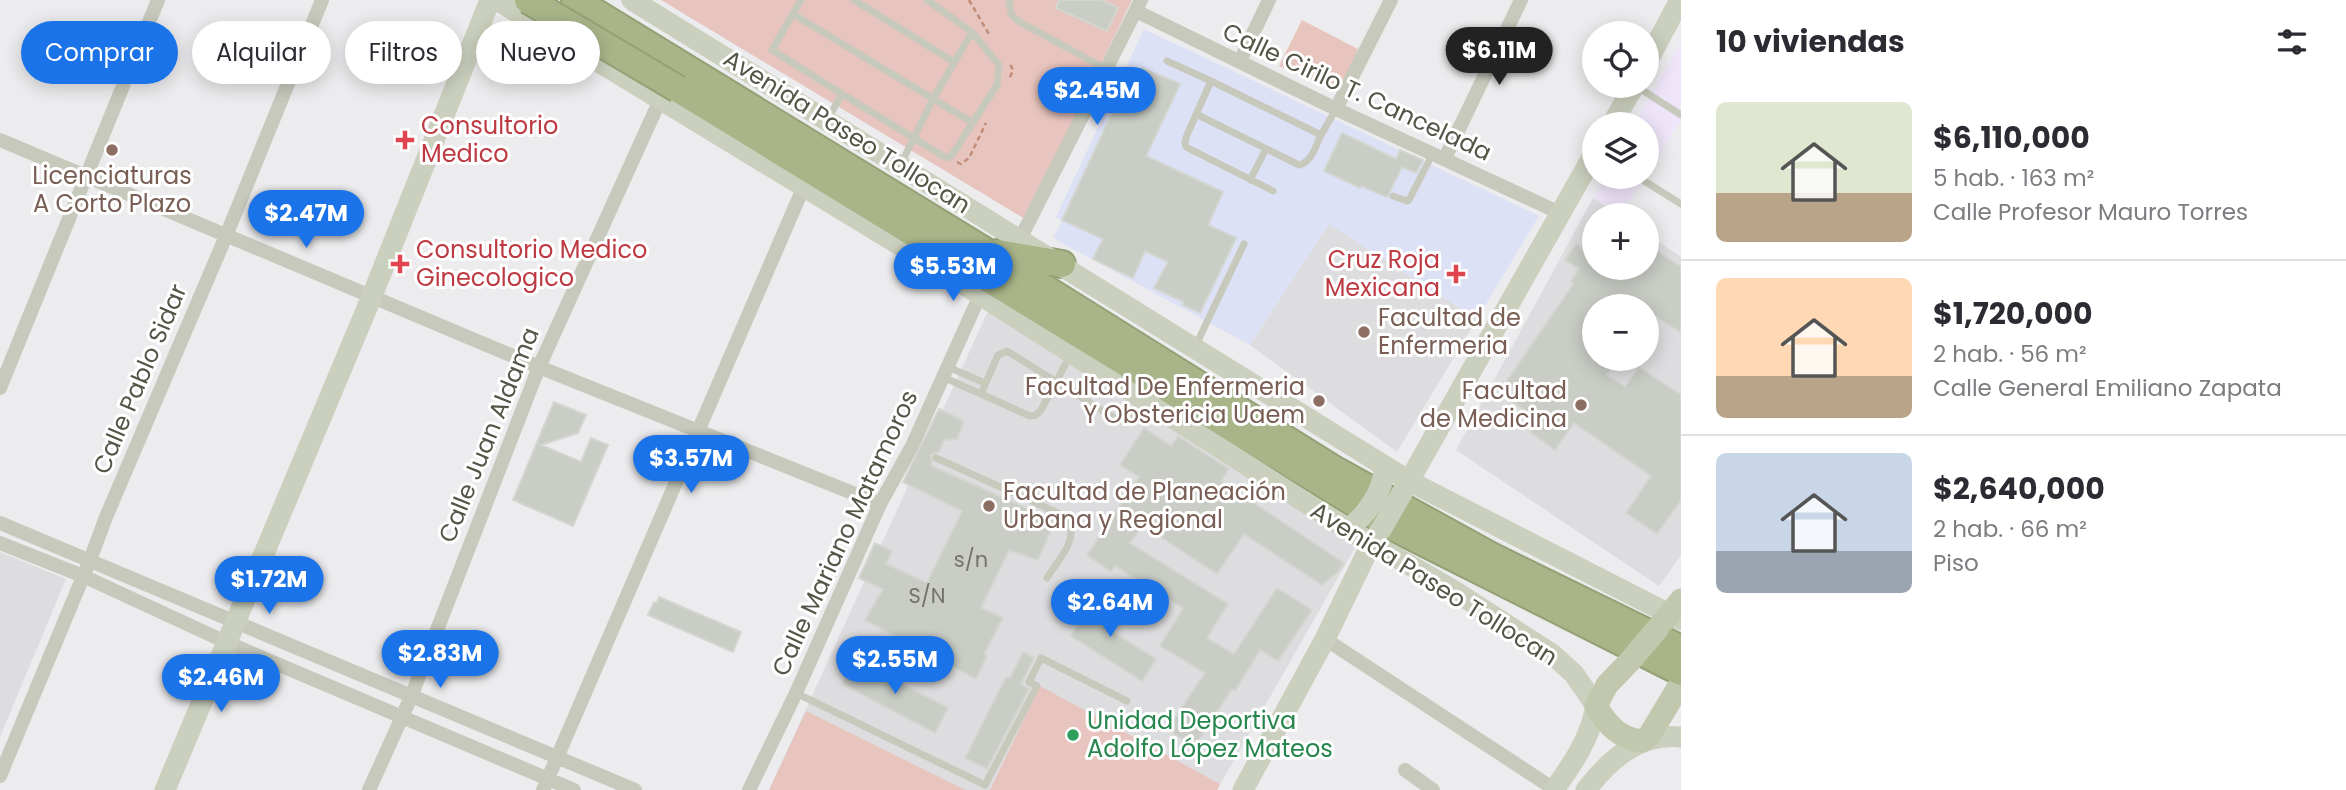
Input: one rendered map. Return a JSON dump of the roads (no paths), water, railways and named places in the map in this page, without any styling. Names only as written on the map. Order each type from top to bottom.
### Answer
[{"type":"highway","name":"Avenida Paseo Tollocan","points":[[528,0],[674,85],[1397,529],[1681,672]]},
{"type":"highway","name":"Avenida Paseo Tollocan","points":[[575,0],[674,85],[985,251],[1360,484],[1489,555],[1681,649]]},
{"type":"highway","points":[[927,240],[949,275]]},
{"type":"highway","points":[[985,251],[1062,264]]},
{"type":"main road","points":[[165,790],[372,296],[490,0]]},
{"type":"main road","name":"Avenida Paseo Tollocan","points":[[497,0],[530,21]]},
{"type":"main road","points":[[535,0],[537,21]]},
{"type":"main road","name":"Avenida Paseo Tollocan","points":[[632,0],[1409,481],[1672,615]]},
{"type":"main road","points":[[1659,39],[1680,0]]},
{"type":"main road","name":"Avenida Paseo Tollocan","points":[[600,53],[674,85],[804,186],[949,275],[1347,529],[1453,590],[1552,654],[1574,674],[1616,732],[1625,738],[1642,741]]},
{"type":"main road","points":[[1243,790],[1325,639],[1372,542],[1582,175]]},
{"type":"main road","points":[[1347,529],[1366,513],[1383,476],[1384,466]]},
{"type":"main road","points":[[1554,790],[1577,758],[1606,685],[1672,615]]},
{"type":"main road","points":[[1586,790],[1610,761],[1642,741],[1654,729],[1681,683]]},
{"type":"main road","points":[[1642,741],[1681,737]]},
{"type":"street","points":[[0,388],[158,0]]},
{"type":"street","name":"Calle Pablo Sidar","points":[[0,776],[322,0]]},
{"type":"street","points":[[1240,61],[1269,0]]},
{"type":"street","points":[[1336,109],[1391,0]]},
{"type":"street","points":[[1439,155],[1521,0]]},
{"type":"street","points":[[1020,239],[1139,6]]},
{"type":"street","name":"Calle Cirilo T. Cancelada","points":[[1139,6],[1336,109],[1560,213]]},
{"type":"street","name":"Calle Juan Aldama","points":[[369,790],[411,696],[539,367],[674,85]]},
{"type":"street","points":[[0,141],[539,367],[880,504]]},
{"type":"street","points":[[545,784],[804,186]]},
{"type":"street","name":"Calle Mariano Matamoros","points":[[749,790],[796,693],[880,504],[913,447],[980,295]]},
{"type":"street","points":[[0,523],[635,790]]},
{"type":"street","points":[[0,543],[83,576],[228,643],[401,716],[545,784],[574,790]]},
{"type":"street","points":[[1325,639],[1554,790]]},
{"type":"street","points":[[1405,770],[1433,790]]},
{"type":"lane","points":[[801,0],[772,50],[948,158],[997,85],[999,65],[972,32],[927,0]]},
{"type":"lane","points":[[854,0],[954,62]]},
{"type":"lane","points":[[1009,0],[1011,14],[1018,21],[1107,69]]},
{"type":"lane","points":[[793,14],[973,123]]},
{"type":"lane","points":[[901,165],[933,99],[972,32]]},
{"type":"lane","points":[[1167,61],[1321,135]]},
{"type":"lane","points":[[1211,81],[1186,135],[1186,146],[1273,191]]},
{"type":"lane","points":[[827,120],[842,94]]},
{"type":"lane","points":[[1654,98],[1681,115]]},
{"type":"lane","points":[[1196,114],[1293,163],[1305,163],[1336,109]]},
{"type":"lane","points":[[1251,180],[1265,149]]},
{"type":"lane","points":[[1392,196],[1409,200],[1439,155]]},
{"type":"lane","points":[[1657,189],[1681,204]]},
{"type":"lane","points":[[1195,347],[1244,244]]},
{"type":"lane","points":[[981,394],[998,355],[1007,351],[1122,422],[1126,421],[1142,398]]},
{"type":"lane","points":[[946,372],[981,394],[1030,416],[1041,410],[1072,354]]},
{"type":"lane","points":[[946,372],[985,383]]},
{"type":"lane","points":[[936,458],[1067,517],[1072,527],[1072,538],[1047,578]]},
{"type":"lane","points":[[796,693],[985,785],[1037,686],[1029,682],[1041,658],[1127,701]]},
{"type":"place","name":"Consultorio Medico","points":[[405,140]]},
{"type":"place","name":"Licenciaturas A Corto Plazo","points":[[112,150]]},
{"type":"place","name":"Consultorio Medico Ginecologico","points":[[400,264]]},
{"type":"place","name":"Cruz Roja Mexicana","points":[[1456,274]]},
{"type":"place","name":"Facultad de Enfermeria","points":[[1364,332]]},
{"type":"place","name":"Facultad De Enfermeria Y Obstericia Uaem","points":[[1319,401]]},
{"type":"place","name":"Facultad de Medicina","points":[[1581,405]]},
{"type":"place","name":"Facultad de Planeación Urbana y Regional","points":[[989,506]]},
{"type":"place","name":"Unidad Deportiva Adolfo López Mateos","points":[[1073,735]]}]
